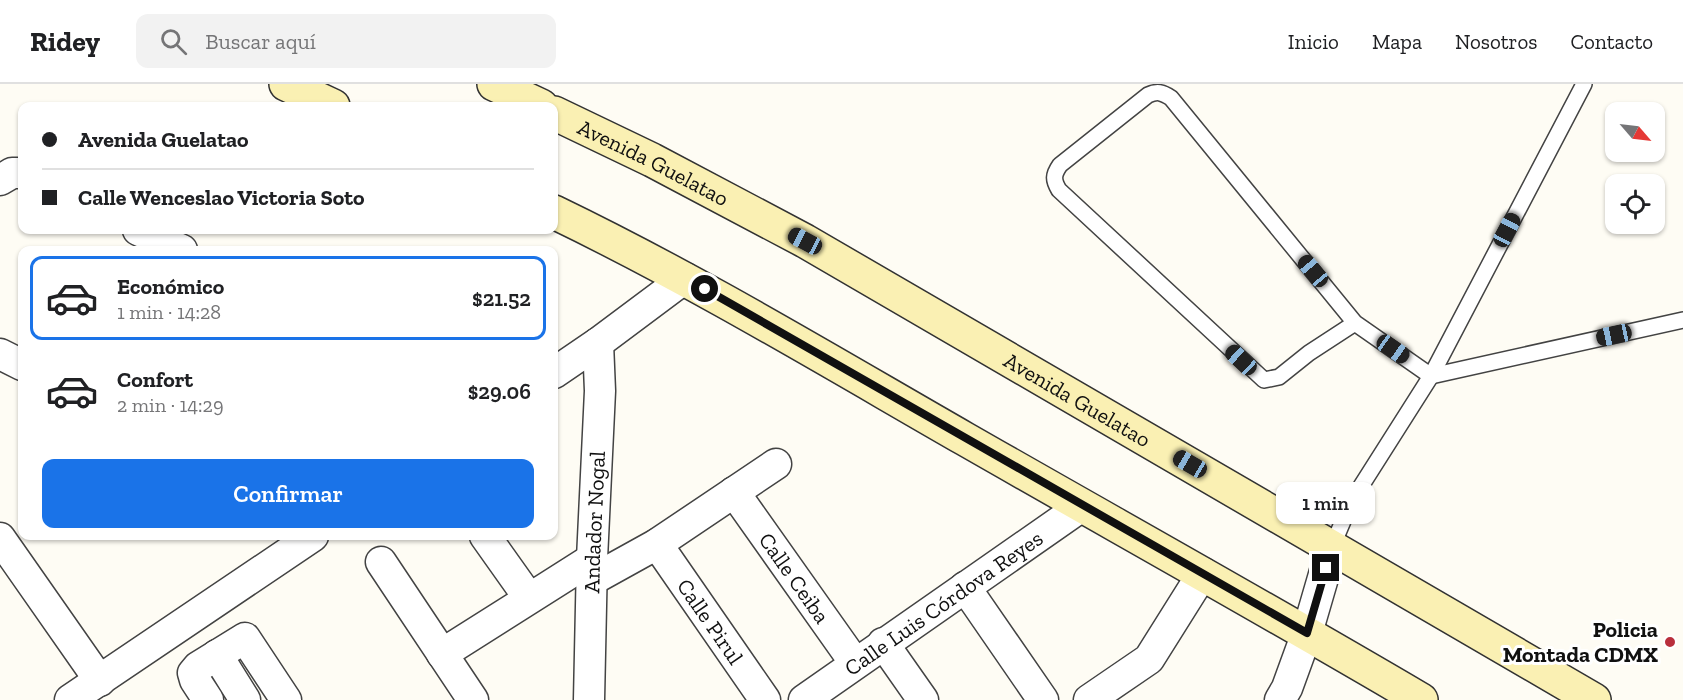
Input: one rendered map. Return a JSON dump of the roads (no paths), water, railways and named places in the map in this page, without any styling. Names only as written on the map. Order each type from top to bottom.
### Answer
[{"type":"main road","points":[[286,84],[324,102]]},
{"type":"main road","points":[[494,84],[532,102]]},
{"type":"main road","name":"Avenida Guelatao","points":[[558,114],[652,160],[805,241],[1594,700]]},
{"type":"main road","points":[[558,214],[685,278],[1296,626],[1421,700]]},
{"type":"street","points":[[0,180],[12,173],[18,173]]},
{"type":"street","points":[[147,234],[173,246]]},
{"type":"street","points":[[558,370],[685,278]]},
{"type":"street","name":"Andador Nogal","points":[[589,700],[600,391],[598,343]]},
{"type":"street","points":[[0,354],[18,363]]},
{"type":"street","points":[[442,654],[529,598],[657,544],[776,464]]},
{"type":"street","name":"Calle Ceiba","points":[[734,492],[855,663]]},
{"type":"street","name":"Calle Luis Córdova Reyes","points":[[804,700],[1082,506]]},
{"type":"street","points":[[0,538],[100,681]]},
{"type":"street","points":[[70,700],[307,540]]},
{"type":"street","points":[[487,540],[529,598]]},
{"type":"street","name":"Calle Pirul","points":[[657,544],[765,700]]},
{"type":"street","points":[[1280,700],[1287,688],[1296,626],[1332,547]]},
{"type":"street","points":[[381,562],[473,700]]},
{"type":"street","points":[[1089,700],[1146,662],[1203,573]]},
{"type":"street","points":[[965,586],[1043,700]]},
{"type":"street","points":[[208,700],[193,673],[245,638],[286,700]]},
{"type":"street","points":[[883,643],[923,700]]},
{"type":"street","points":[[217,655],[245,700]]},
{"type":"lane","points":[[1332,547],[1351,502],[1431,376],[1584,84]]},
{"type":"lane","points":[[1355,323],[1309,353],[1279,377],[1264,380],[1059,190],[1054,182],[1055,173],[1060,165],[1148,95],[1156,92],[1164,93],[1171,98],[1355,323],[1431,376],[1683,320]]},
{"type":"place","name":"Policia Montada CDMX","points":[[1670,642]]}]
